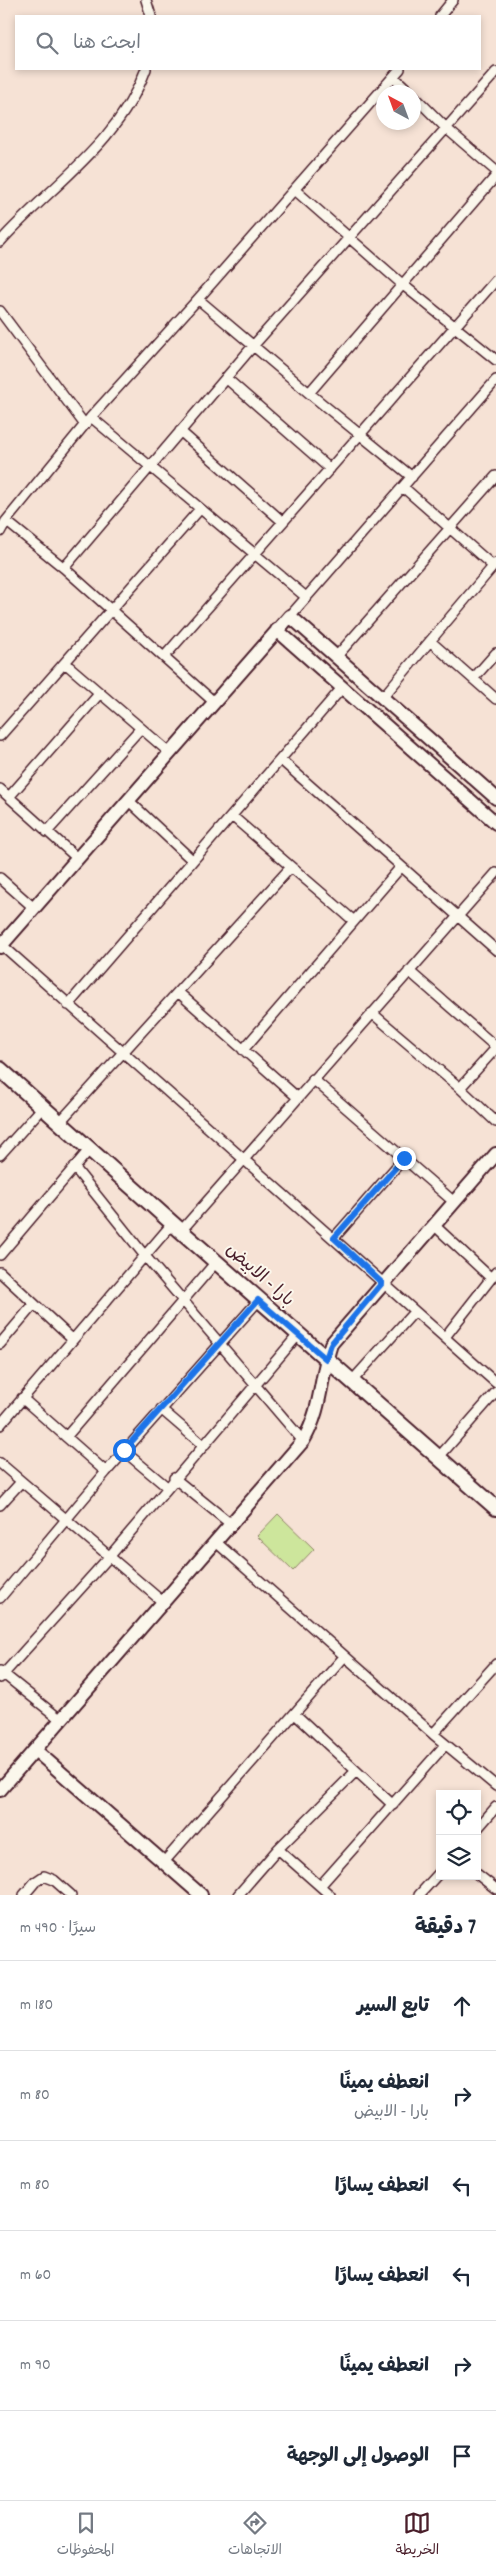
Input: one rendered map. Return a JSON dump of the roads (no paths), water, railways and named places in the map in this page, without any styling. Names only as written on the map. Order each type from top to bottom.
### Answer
[{"type":"main road","name":"بارا - الابيض","points":[[0,1069],[258,1300],[496,1508]]},
{"type":"street","points":[[146,0],[151,15]]},
{"type":"street","points":[[441,15],[453,0]]},
{"type":"street","points":[[0,242],[96,149],[120,120],[139,90],[146,70]]},
{"type":"street","points":[[0,532],[6,521],[91,417],[295,190],[399,70]]},
{"type":"street","points":[[64,568],[253,346],[496,72]]},
{"type":"street","points":[[394,77],[403,85]]},
{"type":"street","points":[[421,103],[447,129],[496,171]]},
{"type":"street","points":[[309,393],[496,176]]},
{"type":"street","points":[[295,190],[402,284],[496,360]]},
{"type":"street","points":[[164,658],[496,280]]},
{"type":"street","points":[[198,299],[309,393],[412,476]]},
{"type":"street","points":[[0,311],[85,425]]},
{"type":"street","points":[[226,378],[330,469]]},
{"type":"street","points":[[496,380],[1,946],[124,1052],[496,1383]]},
{"type":"street","points":[[91,417],[306,597]]},
{"type":"street","points":[[180,431],[282,522]]},
{"type":"street","points":[[336,657],[496,476]]},
{"type":"street","points":[[382,698],[495,565],[450,530],[403,487]]},
{"type":"street","points":[[0,736],[200,508]]},
{"type":"street","points":[[6,521],[64,568],[214,702]]},
{"type":"street","points":[[290,616],[382,698],[494,792]]},
{"type":"street","points":[[277,630],[496,823]]},
{"type":"street","points":[[430,641],[496,699]]},
{"type":"street","points":[[473,679],[496,654]]},
{"type":"street","points":[[66,662],[140,729],[170,753]]},
{"type":"street","points":[[68,1005],[342,688]]},
{"type":"street","points":[[9,798],[100,693]]},
{"type":"street","points":[[48,832],[140,729]]},
{"type":"street","points":[[281,760],[400,868],[496,950]]},
{"type":"street","points":[[0,789],[77,858]]},
{"type":"street","points":[[128,800],[192,860]]},
{"type":"street","points":[[232,816],[354,921]]},
{"type":"street","points":[[60,1123],[291,867]]},
{"type":"street","points":[[243,1050],[400,868]]},
{"type":"street","points":[[0,1425],[145,1256],[242,1159],[496,873]]},
{"type":"street","points":[[0,878],[34,908]]},
{"type":"street","points":[[409,971],[496,1047],[460,1088]]},
{"type":"street","points":[[178,992],[297,1097]]},
{"type":"street","points":[[372,1013],[460,1088],[496,1122]]},
{"type":"street","points":[[313,1079],[454,1202]]},
{"type":"street","points":[[0,1156],[43,1107]]},
{"type":"street","points":[[0,1255],[89,1150]]},
{"type":"street","points":[[0,1790],[303,1441],[313,1425],[320,1402],[326,1359],[331,1344],[496,1154]]},
{"type":"street","points":[[334,1238],[404,1158]]},
{"type":"street","points":[[74,1167],[145,1256],[185,1300],[303,1441]]},
{"type":"street","points":[[434,1225],[494,1275],[445,1337]]},
{"type":"street","points":[[66,1437],[216,1262]]},
{"type":"street","points":[[0,1272],[72,1339]]},
{"type":"street","points":[[0,1598],[124,1450],[258,1300]]},
{"type":"street","points":[[0,1344],[34,1304]]},
{"type":"street","points":[[352,1381],[414,1312]]},
{"type":"street","points":[[61,1720],[1,1674],[109,1556],[298,1335]]},
{"type":"street","points":[[438,1458],[496,1392]]},
{"type":"street","points":[[22,1398],[106,1472]]},
{"type":"street","points":[[160,1409],[204,1446]]},
{"type":"street","points":[[124,1450],[167,1486]]},
{"type":"street","points":[[0,1463],[164,1603]]},
{"type":"street","points":[[174,1478],[232,1525]]},
{"type":"street","points":[[0,1505],[21,1482]]},
{"type":"street","points":[[216,1543],[445,1745],[496,1786]]},
{"type":"street","points":[[164,1862],[344,1657]]},
{"type":"street","points":[[433,1734],[496,1664]]},
{"type":"street","points":[[295,1714],[393,1805]]},
{"type":"street","points":[[320,1886],[445,1745]]},
{"type":"street","points":[[32,1753],[164,1862],[200,1895]]},
{"type":"street","points":[[32,1753],[192,1895]]},
{"type":"street","points":[[238,1895],[278,1849],[356,1771]]},
{"type":"street","points":[[481,1824],[496,1807]]},
{"type":"street","points":[[278,1849],[330,1895]]},
{"type":"street","points":[[24,1895],[35,1882],[44,1876],[54,1880],[71,1895]]},
{"type":"street","points":[[419,1895],[436,1876]]},
{"type":"street","points":[[481,1877],[496,1889]]}]
